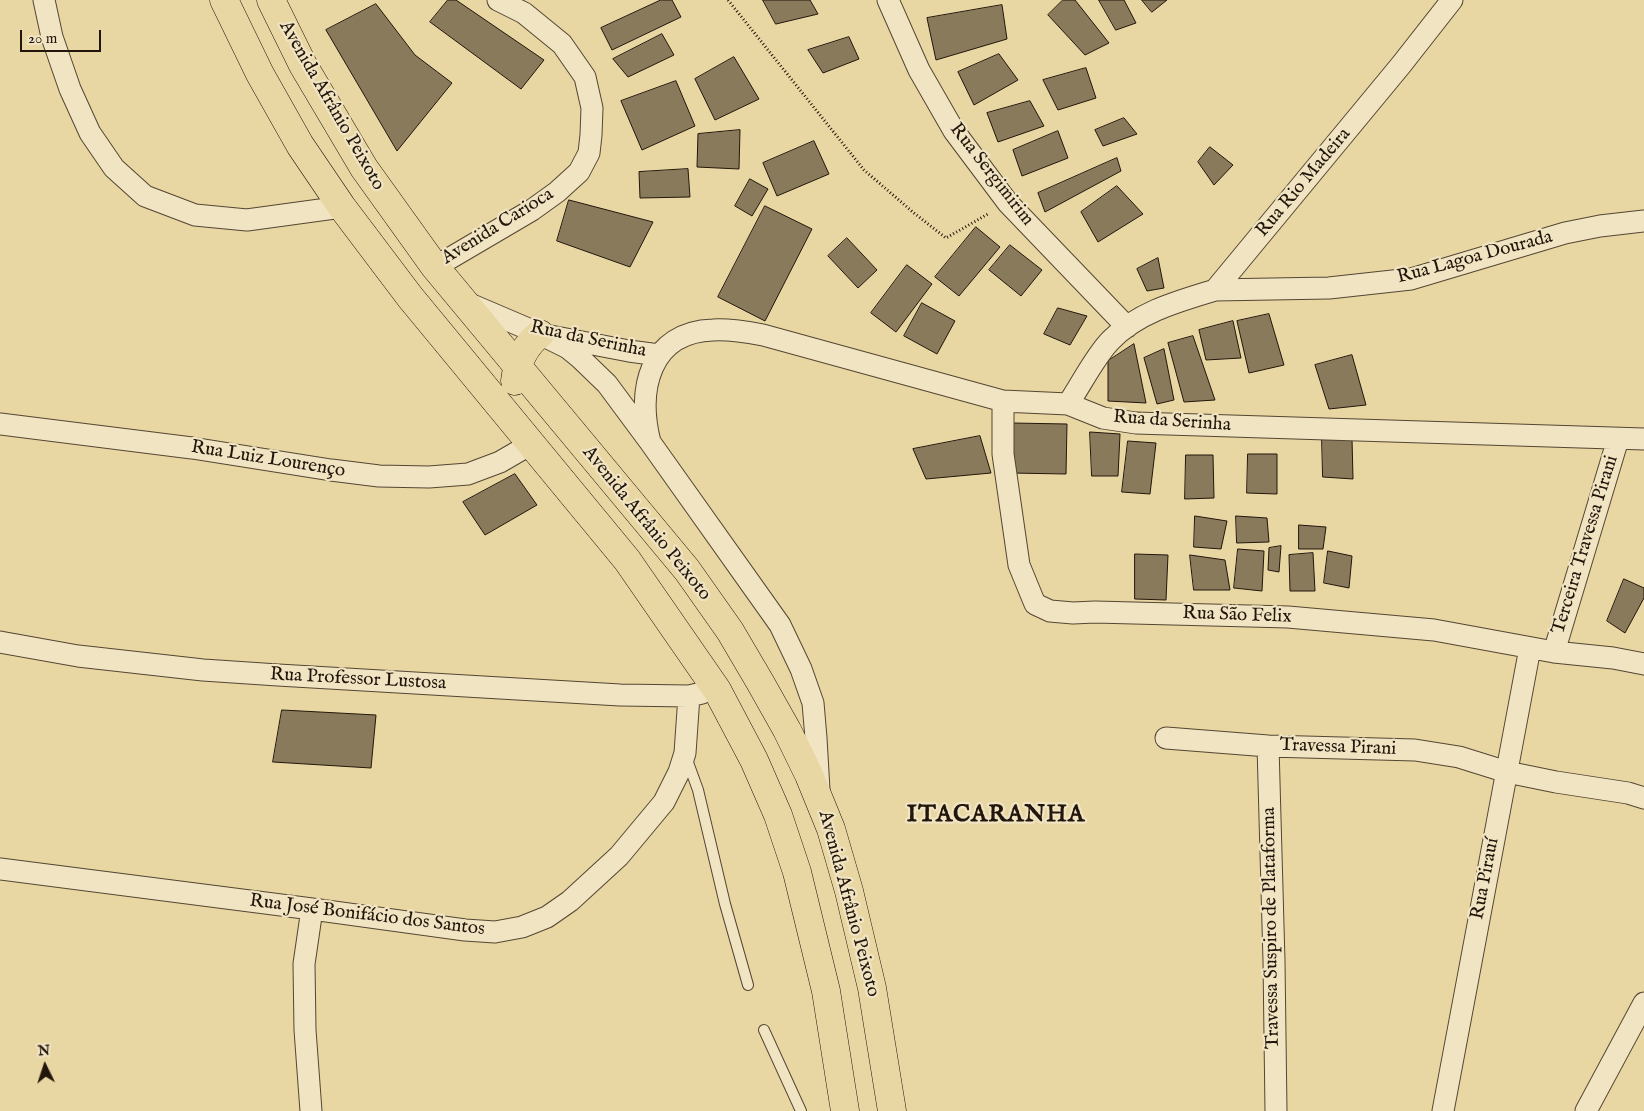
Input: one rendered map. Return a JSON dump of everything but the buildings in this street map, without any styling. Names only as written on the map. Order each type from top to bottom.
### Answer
[{"type":"main road","name":"Avenida Afrânio Peixoto","points":[[224,0],[260,74],[300,145],[342,207],[410,297],[627,560],[717,690],[754,760],[778,815],[798,872],[826,990],[845,1111]]},
{"type":"main road","name":"Avenida Afrânio Peixoto","points":[[271,0],[303,65],[364,168],[435,267],[687,570],[730,631],[787,730],[819,798],[831,829],[849,891],[872,988],[888,1077],[892,1111]]},
{"type":"main road","points":[[514,423],[513,392],[517,366],[528,345],[540,334]]},
{"type":"street","points":[[44,0],[52,37],[70,89],[90,133],[114,168],[145,196],[195,215],[247,220],[342,207]]},
{"type":"street","name":"Avenida Carioca","points":[[435,267],[532,210],[579,172],[588,153],[592,108],[585,77],[562,44],[524,13],[498,0]]},
{"type":"street","name":"Rua Sergimirim","points":[[888,0],[919,70],[954,131],[1008,203],[1127,327]]},
{"type":"street","name":"Rua Rio Madeira","points":[[1215,290],[1401,65],[1452,0]]},
{"type":"street","name":"Rua Lagoa Dourada","points":[[1215,290],[1329,288],[1411,279],[1565,233],[1600,226],[1644,221]]},
{"type":"street","points":[[1068,404],[1110,341],[1127,327],[1154,311],[1215,290]]},
{"type":"street","name":"Rua da Serinha","points":[[463,301],[540,334],[659,355]]},
{"type":"street","name":"Rua da Serinha","points":[[650,442],[645,402],[650,374],[659,355],[677,340],[690,334],[712,330],[764,335],[1003,401],[1068,404],[1103,418],[1136,423],[1618,439],[1644,438]]},
{"type":"street","points":[[540,334],[568,348],[580,357],[606,384],[650,442],[780,625],[801,668],[812,703],[819,798]]},
{"type":"street","name":"Rua São Felix","points":[[1003,401],[1004,454],[1019,565],[1035,604],[1050,611],[1073,613],[1288,616],[1434,630],[1554,652],[1613,658],[1644,664]]},
{"type":"street","name":"Rua Luiz Lourenço","points":[[0,424],[192,448],[378,476],[429,477],[468,474],[500,462],[530,444]]},
{"type":"street","name":"Terceira Travessa Pirani","points":[[1554,652],[1618,439]]},
{"type":"street","name":"Rua Professor Lustosa","points":[[0,642],[78,656],[203,670],[269,675],[620,695],[689,696],[717,690]]},
{"type":"street","name":"Rua Pirauí","points":[[1442,1111],[1530,648]]},
{"type":"street","name":"Rua José Bonifácio dos Santos","points":[[0,869],[465,930],[494,932],[522,927],[547,917],[570,901],[619,856],[664,802],[680,772],[685,752],[689,696]]},
{"type":"street","name":"Travessa Pirani","points":[[1166,738],[1268,746],[1415,750],[1459,757],[1507,772],[1628,793],[1644,798]]},
{"type":"street","name":"Travessa Suspiro de Plataforma","points":[[1268,746],[1276,1111]]},
{"type":"street","points":[[311,1111],[305,1030],[304,964],[312,909]]},
{"type":"street","points":[[1586,1111],[1644,1003]]},
{"type":"lane","points":[[685,752],[698,790],[725,904],[748,985]]},
{"type":"lane","points":[[764,1030],[801,1111]]},
{"type":"path","points":[[728,0],[864,170],[946,238],[1008,203]]},
{"type":"district","name":"ITACARANHA","points":[[996,816]]}]
